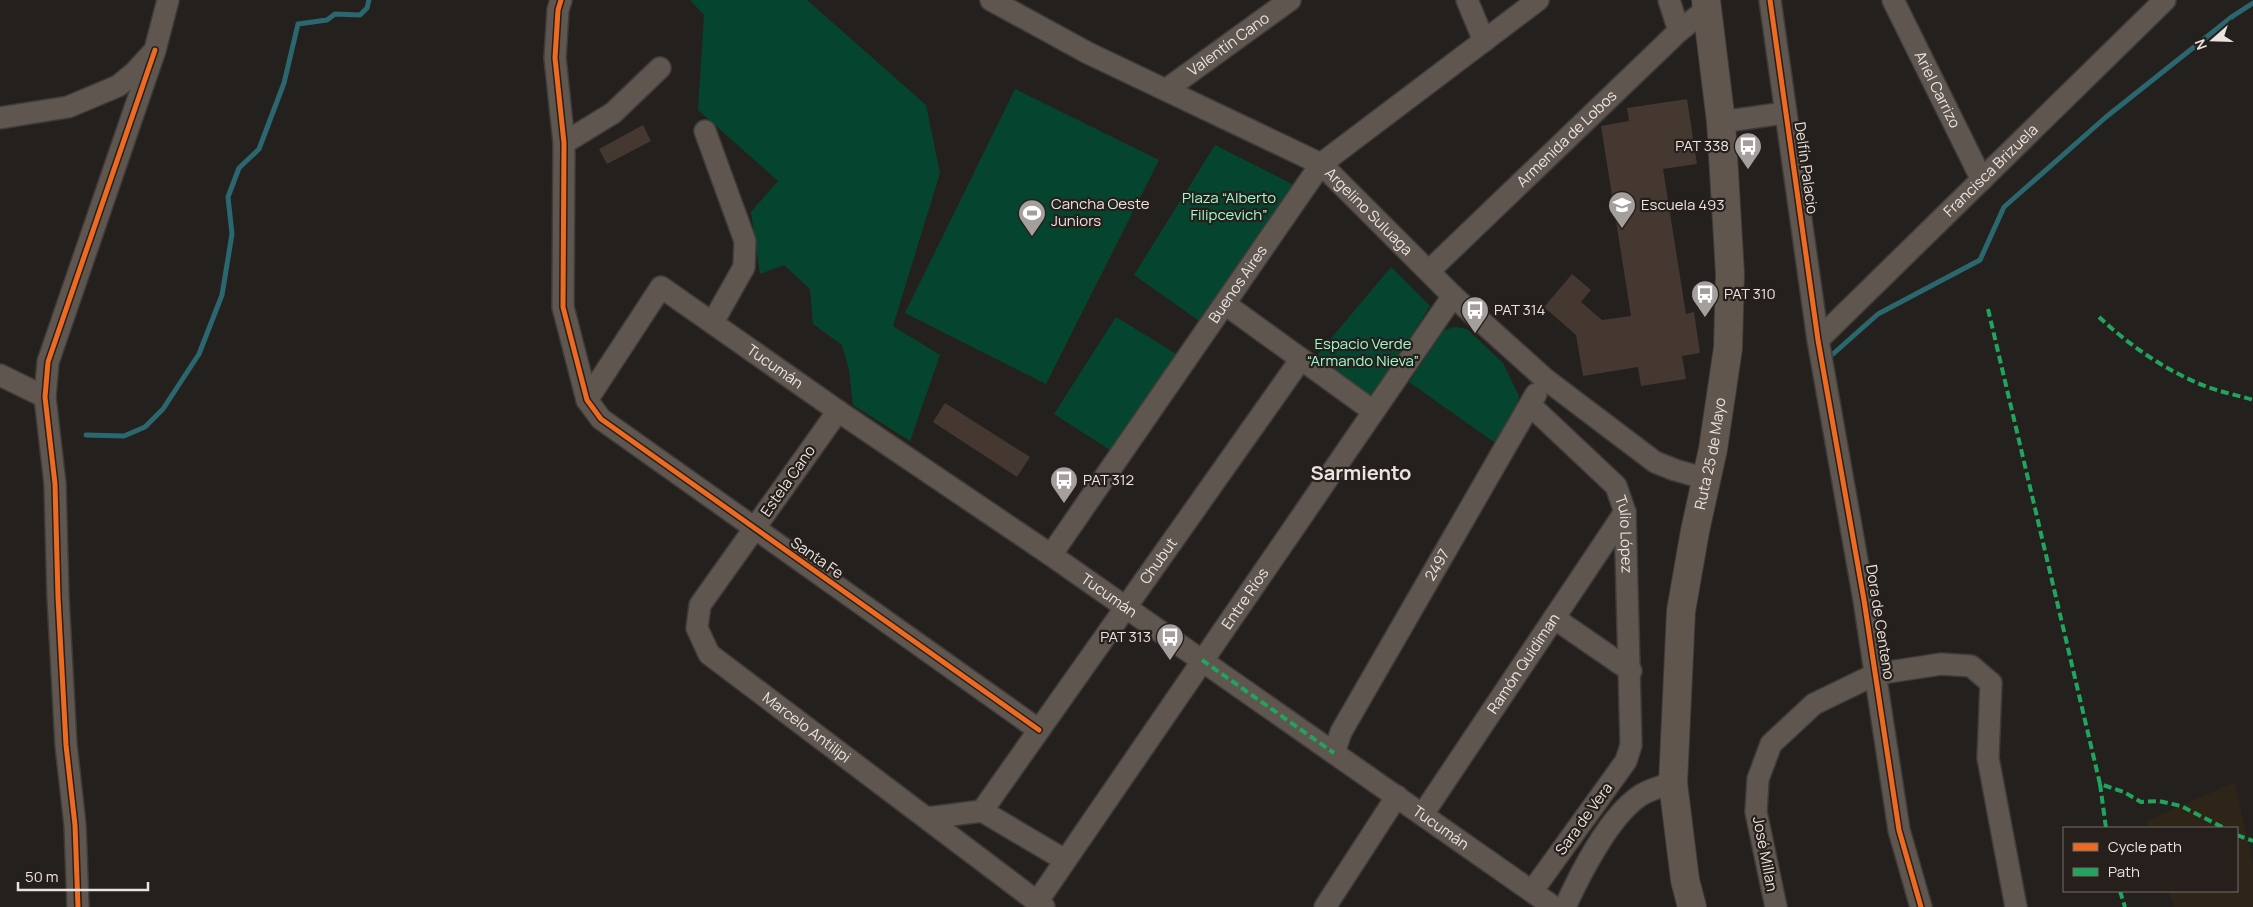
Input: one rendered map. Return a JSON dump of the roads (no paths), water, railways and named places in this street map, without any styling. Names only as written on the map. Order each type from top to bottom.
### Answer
[{"type":"main road","name":"Ruta 25 de Mayo","points":[[1692,907],[1685,880],[1673,783],[1681,611],[1714,450],[1728,339],[1730,273],[1721,122],[1707,4]]},
{"type":"street","points":[[78,907],[75,825],[66,745],[58,607],[55,484],[45,396],[48,362],[155,50],[168,0]]},
{"type":"street","points":[[561,0],[558,10],[554,58],[564,143],[564,307],[587,400]]},
{"type":"street","name":"Argelino Suluaga","points":[[991,0],[1088,53],[1321,164],[1453,296],[1544,378],[1655,462],[1689,475],[1707,479]]},
{"type":"street","name":"Valentín Cano","points":[[1166,89],[1290,0]]},
{"type":"street","points":[[1467,0],[1484,41]]},
{"type":"street","name":"Buenos Aires","points":[[1051,555],[1321,164],[1538,0]]},
{"type":"street","points":[[1669,0],[1679,31]]},
{"type":"street","name":"Delfín Palacio","points":[[1770,0],[1818,340]]},
{"type":"street","name":"Ariel Carrizo","points":[[1893,0],[1982,180]]},
{"type":"street","name":"Francisca Brizuela","points":[[1818,340],[2165,0]]},
{"type":"street","name":"Armenida de Lobos","points":[[1429,271],[1707,4]]},
{"type":"street","points":[[0,118],[68,107],[95,97],[118,86],[134,73],[155,50]]},
{"type":"street","points":[[564,143],[613,113],[660,68]]},
{"type":"street","points":[[1721,122],[1786,112]]},
{"type":"street","points":[[705,131],[746,241],[744,266],[713,322]]},
{"type":"street","name":"Tucumán","points":[[587,400],[661,287],[838,411],[1126,607],[1533,890],[1554,907]]},
{"type":"street","name":"Entre Ríos","points":[[1040,904],[1065,860],[1453,296]]},
{"type":"street","points":[[1224,304],[1373,411]]},
{"type":"street","name":"Dora de Centeno","points":[[1818,340],[1876,674],[1899,830],[1921,907]]},
{"type":"street","name":"Chubut","points":[[982,811],[1301,359]]},
{"type":"street","points":[[0,375],[45,396]]},
{"type":"street","name":"2497","points":[[1334,753],[1341,732],[1544,378]]},
{"type":"street","name":"Santa Fe","points":[[587,400],[601,419],[1039,730]]},
{"type":"street","name":"Tulio López","points":[[1530,405],[1616,486],[1625,512],[1632,746]]},
{"type":"street","name":"Estela Cano","points":[[697,628],[700,605],[838,411]]},
{"type":"street","name":"Ramón Quidiman","points":[[1423,814],[1625,512]]},
{"type":"street","points":[[1554,618],[1630,671]]},
{"type":"street","name":"Marcelo Antilipi","points":[[697,628],[709,654],[1040,904]]},
{"type":"street","points":[[1876,674],[1941,664],[1971,666],[1991,683],[1988,758],[2016,907]]},
{"type":"street","name":"José Millan","points":[[1776,907],[1756,812],[1758,779],[1771,744],[1814,704],[1876,674]]},
{"type":"street","name":"Sara de Vera","points":[[1533,890],[1626,761],[1632,746]]},
{"type":"street","points":[[1565,907],[1586,862],[1621,814],[1644,793],[1673,783]]},
{"type":"street","points":[[1325,907],[1397,796]]},
{"type":"street","points":[[927,818],[982,811],[1065,860]]},
{"type":"waterway","points":[[86,435],[124,436],[145,427],[163,409],[199,354],[222,295],[232,234],[228,197],[239,168],[259,149],[284,83],[298,24],[327,20],[335,14],[360,15],[367,8],[369,0]]},
{"type":"waterway","points":[[1833,354],[1878,314],[1980,260],[2004,207],[2106,117],[2233,16],[2253,3]]},
{"type":"place","name":"PAT 338","points":[[1748,170]]},
{"type":"place","name":"Escuela 493","points":[[1622,229]]},
{"type":"place","name":"Cancha Oeste Juniors","points":[[1032,237]]},
{"type":"place","name":"PAT 310","points":[[1705,318]]},
{"type":"place","name":"PAT 314","points":[[1475,334]]},
{"type":"place","name":"PAT 312","points":[[1064,504]]},
{"type":"place","name":"PAT 313","points":[[1170,661]]},
{"type":"district","name":"Sarmiento","points":[[1361,473]]},
{"type":"park label","name":"Plaza “Alberto Filipcevich”","points":[[1229,206]]},
{"type":"park label","name":"Espacio Verde “Armando Nieva”","points":[[1363,352]]}]
